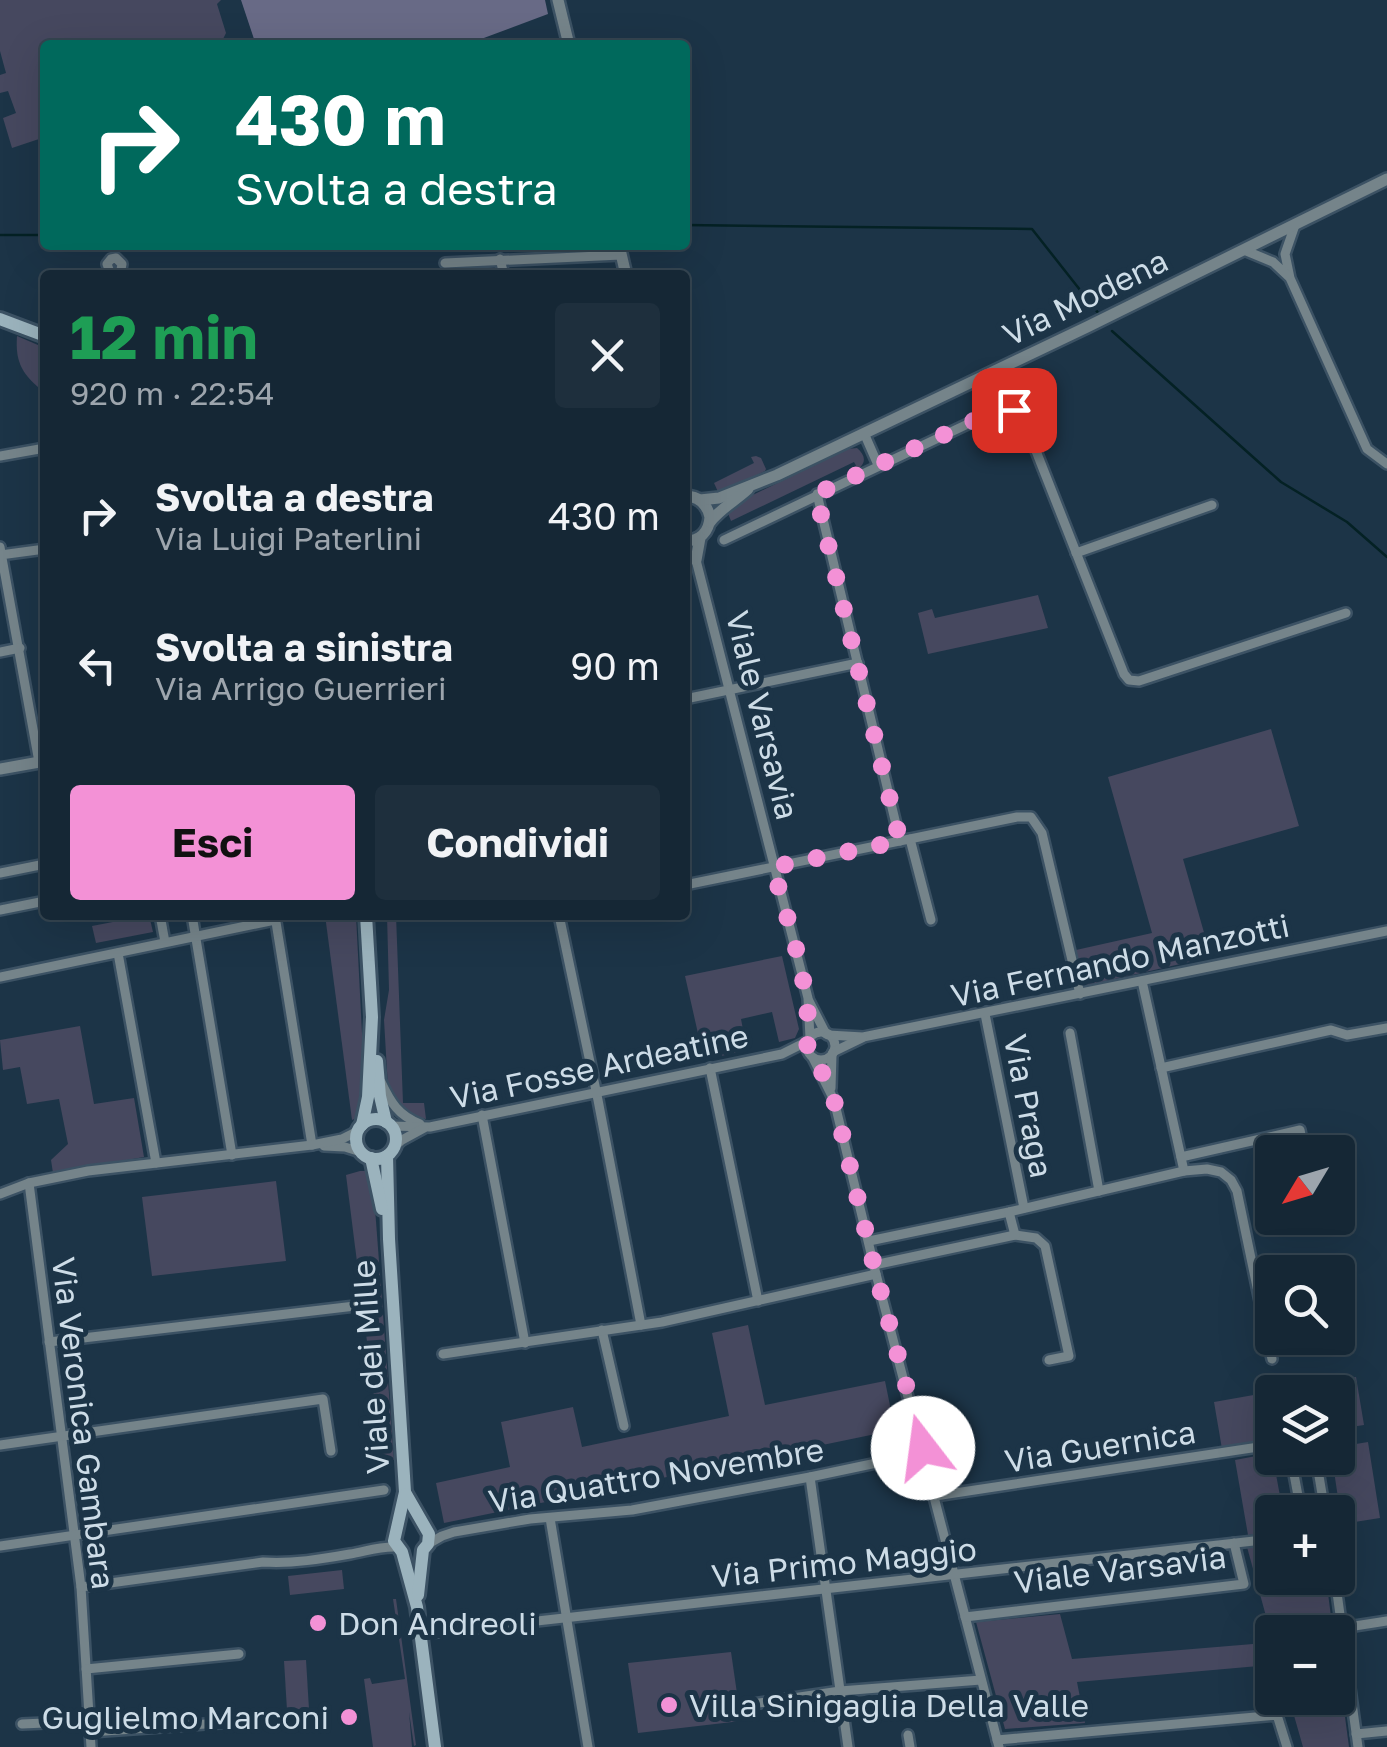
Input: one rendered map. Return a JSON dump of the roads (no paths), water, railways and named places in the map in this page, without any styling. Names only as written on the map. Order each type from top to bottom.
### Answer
[{"type":"main road","points":[[0,319],[40,332]]},
{"type":"main road","name":"Viale dei Mille","points":[[366,920],[382,1112],[395,1136],[390,1152],[389,1238],[405,1492],[394,1535],[417,1607],[434,1747]]},
{"type":"main road","name":"Viale dei Mille","points":[[372,1016],[368,1097],[356,1142],[366,1155],[389,1238]]},
{"type":"main road","points":[[360,1128],[374,1120],[388,1124]]},
{"type":"main road","points":[[366,1155],[390,1152]]},
{"type":"main road","name":"Viale dei Mille","points":[[405,1492],[424,1524],[426,1547],[417,1607]]},
{"type":"main road","name":"Viale dei Mille","points":[[398,1525],[408,1519],[424,1524]]},
{"type":"main road","points":[[400,1549],[413,1554],[426,1547]]},
{"type":"street","points":[[558,0],[568,40]]},
{"type":"street","name":"Via Modena","points":[[691,495],[719,498],[752,486],[1387,179]]},
{"type":"street","points":[[1285,254],[1296,225]]},
{"type":"street","points":[[1270,237],[1285,254],[1290,278],[1367,449],[1387,464]]},
{"type":"street","points":[[1270,237],[1273,262]]},
{"type":"street","points":[[445,262],[620,250]]},
{"type":"street","points":[[1244,250],[1273,262],[1290,278]]},
{"type":"street","points":[[110,270],[107,264],[116,258],[122,264],[121,270]]},
{"type":"street","points":[[500,259],[503,270]]},
{"type":"street","points":[[724,540],[995,411],[1014,410],[1025,423],[1124,674],[1132,682],[1346,612]]},
{"type":"street","points":[[864,434],[878,465]]},
{"type":"street","points":[[0,456],[40,449]]},
{"type":"street","name":"Via Modena","points":[[700,538],[722,507],[752,486]]},
{"type":"street","points":[[816,494],[905,840],[931,920]]},
{"type":"street","points":[[691,495],[707,508],[710,522]]},
{"type":"street","points":[[1076,553],[1212,505]]},
{"type":"street","points":[[690,541],[700,538]]},
{"type":"street","name":"Viale Varsavia","points":[[696,560],[700,538]]},
{"type":"street","points":[[40,549],[0,552],[40,752]]},
{"type":"street","name":"Viale Varsavia","points":[[690,551],[696,560],[808,998],[833,1041],[831,1090]]},
{"type":"street","points":[[0,652],[20,648]]},
{"type":"street","points":[[690,698],[858,663]]},
{"type":"street","points":[[0,769],[40,762]]},
{"type":"street","points":[[690,884],[1017,817],[1031,818],[1042,833],[1080,994]]},
{"type":"street","points":[[0,873],[40,865]]},
{"type":"street","points":[[0,910],[40,902]]},
{"type":"street","points":[[161,920],[165,942]]},
{"type":"street","points":[[193,920],[232,1155]]},
{"type":"street","points":[[0,977],[266,920]]},
{"type":"street","points":[[275,920],[312,1145]]},
{"type":"street","points":[[560,920],[640,1325]]},
{"type":"street","name":"Via Fernando Manzotti","points":[[833,1053],[862,1038],[1387,931]]},
{"type":"street","points":[[118,953],[156,1163]]},
{"type":"street","points":[[1142,980],[1184,1171]]},
{"type":"street","name":"Viale Varsavia","points":[[808,998],[807,1049],[831,1090],[998,1744],[1277,1715],[1287,1747]]},
{"type":"street","name":"Via Praga","points":[[985,1014],[1024,1208]]},
{"type":"street","points":[[1161,1068],[1331,1030],[1347,1035],[1387,1028]]},
{"type":"street","points":[[809,1040],[816,1033],[827,1034]]},
{"type":"street","points":[[1070,1033],[1100,1191]]},
{"type":"street","name":"Via Fernando Manzotti","points":[[827,1034],[862,1038]]},
{"type":"street","name":"Via Fosse Ardeatine","points":[[782,1054],[809,1040]]},
{"type":"street","points":[[812,1056],[821,1060],[833,1053]]},
{"type":"street","name":"Via Fosse Ardeatine","points":[[390,1152],[402,1140],[427,1127],[782,1054],[812,1056]]},
{"type":"street","points":[[710,1068],[758,1302]]},
{"type":"street","name":"Via Fosse Ardeatine","points":[[377,1073],[388,1100],[398,1112],[427,1127]]},
{"type":"street","points":[[482,1115],[525,1343]]},
{"type":"street","name":"Via Fosse Ardeatine","points":[[388,1124],[427,1127]]},
{"type":"street","points":[[0,1194],[88,1171],[312,1145],[342,1139],[360,1128]]},
{"type":"street","points":[[1279,1135],[1300,1130],[1301,1135]]},
{"type":"street","points":[[1181,1158],[1255,1141]]},
{"type":"street","points":[[312,1145],[345,1147],[366,1155]]},
{"type":"street","points":[[869,1240],[1184,1171],[1214,1170],[1234,1184],[1272,1359]]},
{"type":"street","name":"Via Veronica Gambara","points":[[29,1184],[81,1587],[91,1747]]},
{"type":"street","points":[[1009,1212],[1016,1235]]},
{"type":"street","points":[[443,1354],[640,1325],[758,1302],[1016,1235],[1036,1238],[1045,1246],[1069,1356],[1050,1360]]},
{"type":"street","points":[[50,1342],[355,1306]]},
{"type":"street","points":[[602,1330],[624,1426]]},
{"type":"street","points":[[0,1445],[323,1399],[332,1452]]},
{"type":"street","name":"Via Guernica","points":[[935,1496],[1255,1448]]},
{"type":"street","name":"Via Quattro Novembre","points":[[424,1524],[442,1532],[454,1532],[632,1510],[924,1453]]},
{"type":"street","points":[[810,1477],[848,1747]]},
{"type":"street","points":[[0,1546],[384,1490]]},
{"type":"street","points":[[550,1518],[588,1747]]},
{"type":"street","name":"Via Quattro Novembre","points":[[426,1547],[454,1532]]},
{"type":"street","name":"Via Primo Maggio","points":[[420,1634],[1255,1541]]},
{"type":"street","name":"Viale Varsavia","points":[[965,1616],[1244,1584],[1234,1543]]},
{"type":"street","points":[[81,1587],[263,1562],[279,1564],[355,1554],[382,1546],[400,1549]]},
{"type":"street","points":[[1355,1626],[1387,1621]]},
{"type":"street","points":[[86,1669],[239,1654]]},
{"type":"street","points":[[746,1705],[840,1692],[982,1680]]},
{"type":"street","points":[[1353,1715],[1358,1747]]},
{"type":"street","points":[[22,1724],[90,1726],[279,1719]]},
{"type":"street","points":[[1356,1734],[1387,1731]]},
{"type":"street","points":[[908,1734],[910,1747]]},
{"type":"waterway","points":[[690,225],[1032,229],[1099,314]]},
{"type":"waterway","points":[[0,235],[40,235]]},
{"type":"waterway","points":[[1112,331],[1281,482],[1347,522],[1387,557]]},
{"type":"place","name":"Don Andreoli","points":[[318,1623]]},
{"type":"place","name":"Villa Sinigaglia Della Valle","points":[[669,1705]]},
{"type":"place","name":"Guglielmo Marconi","points":[[349,1717]]}]
